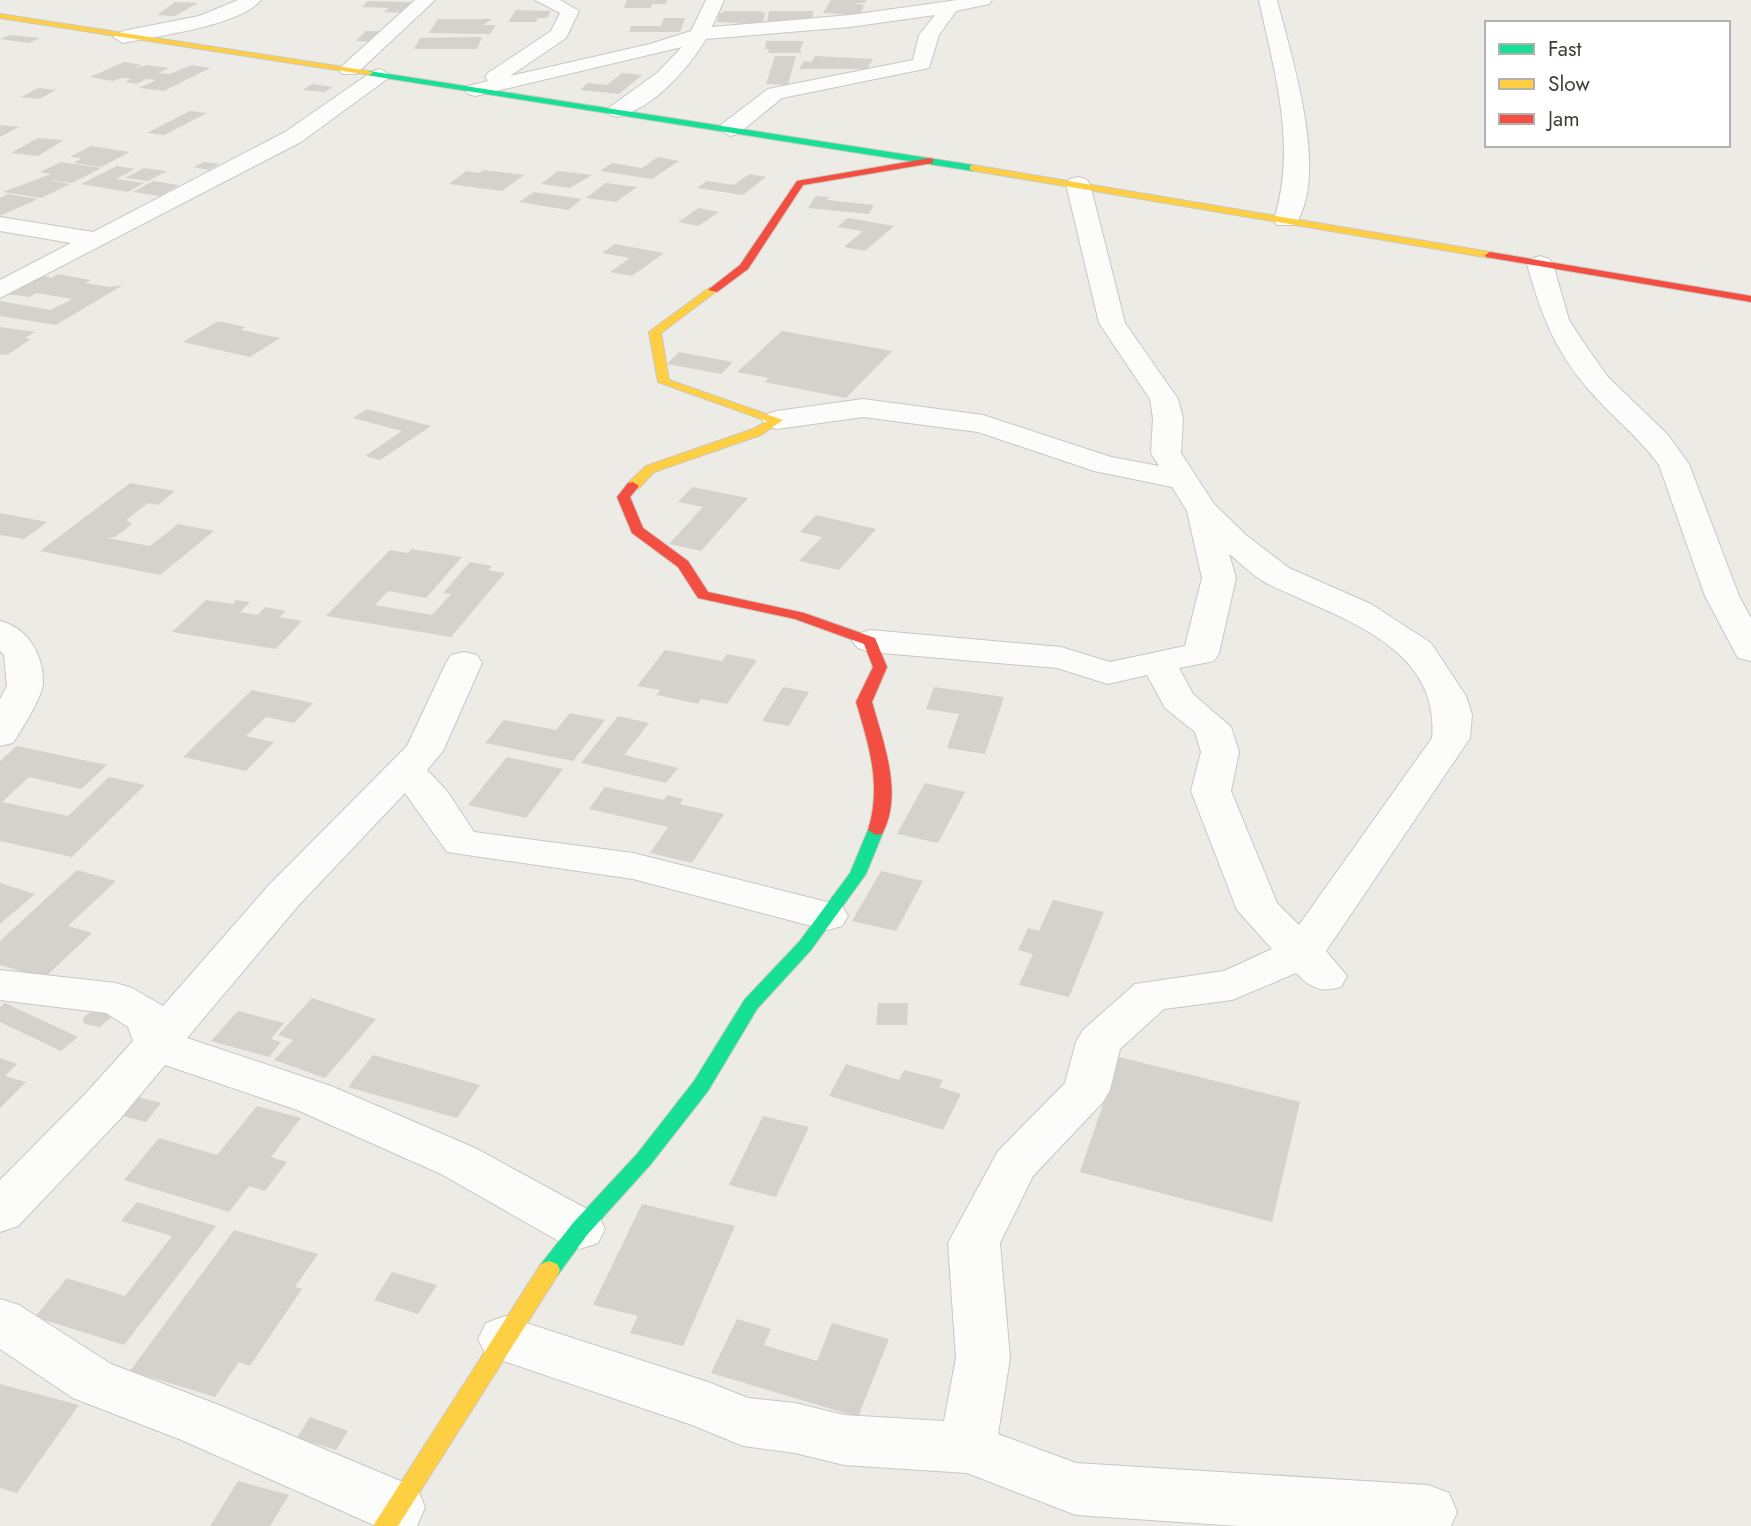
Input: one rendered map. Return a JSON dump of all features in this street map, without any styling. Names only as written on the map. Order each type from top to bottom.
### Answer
[{"type":"street","points":[[123,37],[199,22],[237,9],[252,0]]},
{"type":"street","points":[[349,70],[426,0]]},
{"type":"street","points":[[475,90],[559,34],[570,11],[544,0]]},
{"type":"street","points":[[617,111],[661,85],[702,34],[715,0]]},
{"type":"street","points":[[475,90],[655,49],[702,34],[879,17],[950,8],[983,0]]},
{"type":"street","points":[[1268,0],[1290,91],[1298,165],[1297,193],[1286,220]]},
{"type":"street","points":[[730,129],[775,93],[922,64],[929,34],[950,8]]},
{"type":"street","points":[[879,17],[867,33],[876,46],[881,72]]},
{"type":"street","points":[[3,20],[349,70],[1078,184],[1751,299]]},
{"type":"street","points":[[0,290],[92,239],[293,137],[380,75]]},
{"type":"street","points":[[776,420],[664,382],[656,332],[744,267],[800,183],[930,161]]},
{"type":"street","points":[[968,1448],[983,1358],[974,1243],[1015,1164],[1086,1090],[1099,1042],[1151,995],[1232,985],[1313,965],[1451,737],[1453,715],[1448,695],[1419,651],[1359,611],[1277,575],[1234,542],[1202,510],[1167,453],[1168,418],[1164,399],[1112,323],[1078,184]]},
{"type":"street","points":[[0,224],[92,239]]},
{"type":"street","points":[[1540,264],[1556,320],[1571,345],[1598,383],[1657,441],[1674,464],[1722,596],[1751,650]]},
{"type":"street","points":[[1181,479],[1105,465],[983,424],[863,408],[776,420],[757,432],[650,469],[623,498],[637,530],[683,564],[703,595],[799,616],[870,641],[1061,658],[1108,673],[1201,653],[1219,578],[1202,510]]},
{"type":"street","points":[[0,632],[21,652],[25,687],[0,735]]},
{"type":"street","points":[[0,1321],[92,1381],[199,1422],[391,1516],[536,1288],[580,1229],[644,1159],[701,1086],[751,1004],[805,946],[858,874],[883,815],[879,756],[864,702],[880,667],[870,641]]},
{"type":"street","points":[[0,1212],[157,1045],[283,896],[424,751],[464,663]]},
{"type":"street","points":[[1158,663],[1178,700],[1212,727],[1220,752],[1211,791],[1258,910],[1313,965]]},
{"type":"street","points":[[405,770],[433,800],[461,843],[633,866],[827,916]]},
{"type":"street","points":[[0,985],[116,999],[148,1018],[157,1045]]},
{"type":"street","points":[[157,1045],[314,1098],[458,1161],[580,1229]]},
{"type":"street","points":[[505,1339],[708,1406],[743,1422],[795,1428],[844,1440],[968,1448],[1076,1489],[1429,1512]]},
{"type":"building","points":[[627,0],[667,0],[666,4],[652,4],[651,8],[624,8]]},
{"type":"building","points":[[831,0],[866,0],[865,3],[854,3],[864,5],[860,15],[823,13]]},
{"type":"building","points":[[368,1],[414,2],[403,13],[384,12],[389,8],[362,7]]},
{"type":"building","points":[[175,2],[198,3],[175,16],[157,15]]},
{"type":"building","points":[[516,10],[551,11],[547,18],[538,18],[536,22],[508,22]]},
{"type":"building","points":[[725,11],[765,13],[763,22],[753,24],[717,22],[719,14]]},
{"type":"building","points":[[769,11],[813,11],[812,23],[767,23]]},
{"type":"building","points":[[664,18],[685,18],[680,32],[629,32],[631,26],[661,26]]},
{"type":"building","points":[[438,19],[492,19],[483,25],[496,25],[490,34],[429,33]]},
{"type":"building","points":[[366,31],[389,31],[379,42],[356,41]]},
{"type":"building","points":[[11,35],[40,38],[29,43],[0,39]]},
{"type":"building","points":[[482,37],[477,49],[414,49],[420,38]]},
{"type":"building","points":[[766,41],[804,41],[800,50],[802,53],[768,53],[769,49],[765,49]]},
{"type":"building","points":[[775,56],[796,56],[788,85],[766,84]]},
{"type":"building","points":[[815,56],[873,59],[867,69],[799,69],[804,61],[812,62]]},
{"type":"building","points":[[124,62],[142,65],[130,70],[147,65],[169,68],[159,73],[169,74],[192,65],[210,68],[164,91],[139,88],[156,80],[146,79],[136,84],[125,82],[131,79],[113,81],[90,77]]},
{"type":"building","points":[[622,73],[642,75],[619,94],[580,90],[588,83],[607,85]]},
{"type":"building","points":[[312,84],[333,87],[324,92],[303,90]]},
{"type":"building","points":[[38,88],[56,90],[39,99],[21,97]]},
{"type":"building","points":[[190,111],[207,113],[164,135],[147,133]]},
{"type":"building","points":[[0,125],[19,127],[0,137]]},
{"type":"building","points":[[38,138],[64,140],[38,156],[11,153]]},
{"type":"building","points":[[91,146],[130,152],[101,167],[74,163],[82,158],[70,157]]},
{"type":"building","points":[[658,157],[679,161],[652,179],[600,171],[612,163],[642,168]]},
{"type":"building","points":[[61,162],[101,168],[72,183],[45,179],[70,184],[41,198],[3,192],[51,174],[40,172]]},
{"type":"building","points":[[204,162],[219,164],[209,170],[193,167]]},
{"type":"building","points":[[117,166],[135,169],[116,179],[144,183],[128,192],[81,184]]},
{"type":"building","points":[[144,168],[167,171],[148,181],[125,178]]},
{"type":"building","points":[[484,170],[524,175],[502,191],[449,184],[466,171],[479,173]]},
{"type":"building","points":[[558,171],[592,175],[570,188],[541,184]]},
{"type":"building","points":[[749,174],[766,177],[743,195],[697,188],[707,181],[734,185]]},
{"type":"building","points":[[153,181],[179,185],[160,196],[133,192]]},
{"type":"building","points":[[606,183],[637,187],[616,202],[586,198]]},
{"type":"building","points":[[534,192],[582,199],[568,210],[519,202]]},
{"type":"building","points":[[8,194],[38,199],[0,216],[0,198]]},
{"type":"building","points":[[816,196],[829,197],[827,200],[874,205],[869,214],[808,208]]},
{"type":"building","points":[[699,208],[719,212],[698,226],[678,222]]},
{"type":"building","points":[[848,218],[894,226],[865,251],[844,247],[863,231],[837,227]]},
{"type":"building","points":[[615,244],[664,253],[632,276],[610,272],[630,258],[602,253]]},
{"type":"building","points":[[58,274],[91,280],[85,283],[110,287],[123,285],[56,325],[0,316],[0,301],[51,310],[72,299],[37,293],[29,297],[8,294],[40,275],[52,278]]},
{"type":"building","points":[[218,321],[245,327],[241,330],[280,338],[250,357],[183,342]]},
{"type":"building","points":[[0,327],[35,332],[25,338],[31,339],[7,355],[0,354]]},
{"type":"building","points":[[782,331],[892,351],[846,398],[764,382],[769,378],[737,372]]},
{"type":"building","points":[[679,352],[733,362],[721,374],[667,364]]},
{"type":"building","points":[[367,409],[431,426],[380,460],[365,456],[402,431],[353,418]]},
{"type":"building","points":[[130,483],[175,491],[158,505],[148,503],[126,520],[132,524],[115,537],[107,538],[150,546],[178,524],[214,531],[160,575],[40,551]]},
{"type":"building","points":[[692,487],[748,498],[701,551],[669,544],[703,507],[678,502]]},
{"type":"building","points":[[0,513],[47,522],[24,539],[0,535]]},
{"type":"building","points":[[816,515],[876,529],[839,570],[799,561],[822,537],[800,532]]},
{"type":"building","points":[[411,549],[462,557],[426,598],[388,591],[375,605],[432,615],[451,594],[443,593],[470,562],[492,566],[488,570],[505,573],[451,637],[326,616],[390,550],[408,553]]},
{"type":"building","points":[[206,600],[234,604],[235,600],[250,602],[240,612],[258,615],[265,607],[286,611],[279,617],[302,621],[276,649],[172,632]]},
{"type":"building","points":[[665,650],[722,661],[727,654],[757,660],[727,704],[701,699],[698,704],[656,695],[660,690],[637,686]]},
{"type":"building","points":[[783,687],[809,692],[789,726],[762,721]]},
{"type":"building","points":[[934,687],[1004,697],[985,754],[947,748],[959,714],[926,709]]},
{"type":"building","points":[[252,690],[313,703],[294,723],[266,717],[246,736],[274,742],[246,771],[183,757]]},
{"type":"building","points":[[570,713],[605,720],[573,761],[485,743],[504,720],[556,730]]},
{"type":"building","points":[[618,716],[649,723],[624,755],[678,768],[666,783],[581,763]]},
{"type":"building","points":[[17,746],[107,765],[81,789],[29,777],[2,802],[68,816],[109,777],[145,785],[72,857],[0,841],[0,761]]},
{"type":"building","points":[[507,757],[563,769],[526,818],[468,805]]},
{"type":"building","points":[[925,783],[965,792],[938,843],[897,834]]},
{"type":"building","points":[[605,787],[664,800],[667,795],[683,799],[680,804],[724,814],[692,863],[650,853],[668,827],[589,809]]},
{"type":"building","points":[[77,870],[116,881],[68,926],[92,933],[44,978],[0,965],[0,941]]},
{"type":"building","points":[[881,871],[923,881],[896,931],[852,921]]},
{"type":"building","points":[[0,883],[35,894],[0,924]]},
{"type":"building","points":[[1053,900],[1104,912],[1069,997],[1019,985],[1033,954],[1018,950],[1028,928],[1039,931]]},
{"type":"building","points":[[312,998],[376,1019],[325,1078],[274,1060],[293,1040],[278,1035]]},
{"type":"building","points":[[5,1003],[78,1037],[61,1051],[0,1022],[0,1007]]},
{"type":"building","points":[[878,1003],[908,1003],[907,1025],[876,1025]]},
{"type":"building","points":[[97,1007],[114,1015],[100,1027],[84,1024],[83,1018]]},
{"type":"building","points":[[238,1011],[284,1023],[271,1039],[281,1042],[269,1057],[211,1041]]},
{"type":"building","points":[[373,1055],[480,1085],[457,1118],[348,1087]]},
{"type":"building","points":[[1119,1057],[1300,1102],[1272,1222],[1080,1172]]},
{"type":"building","points":[[0,1058],[17,1064],[5,1076],[26,1082],[0,1108]]},
{"type":"building","points":[[846,1064],[899,1080],[904,1070],[943,1080],[939,1087],[961,1094],[943,1130],[829,1096]]},
{"type":"building","points":[[138,1097],[161,1103],[146,1122],[111,1113]]},
{"type":"building","points":[[257,1106],[301,1118],[271,1157],[287,1162],[265,1191],[249,1186],[229,1212],[124,1180],[159,1138],[217,1155]]},
{"type":"building","points":[[763,1116],[809,1127],[776,1197],[729,1185]]},
{"type":"building","points":[[137,1202],[216,1226],[124,1345],[35,1317],[67,1278],[125,1296],[172,1236],[121,1221]]},
{"type":"building","points":[[642,1204],[735,1226],[683,1346],[630,1333],[638,1316],[593,1305]]},
{"type":"building","points":[[234,1230],[318,1254],[295,1287],[302,1289],[250,1366],[239,1362],[215,1397],[130,1371]]},
{"type":"building","points":[[392,1272],[437,1285],[418,1314],[374,1300]]},
{"type":"building","points":[[737,1319],[771,1329],[764,1345],[817,1361],[832,1323],[889,1339],[858,1417],[711,1373]]},
{"type":"building","points":[[0,1384],[79,1405],[17,1493],[0,1488]]},
{"type":"building","points":[[310,1417],[348,1431],[336,1450],[297,1438]]},
{"type":"building","points":[[238,1481],[289,1495],[270,1526],[210,1526]]},
{"type":"traffic: fast","points":[[369,73],[973,168]]},
{"type":"traffic: fast","points":[[549,1270],[580,1229],[644,1159],[701,1086],[751,1004],[805,946],[858,874],[876,830]]},
{"type":"traffic: slow","points":[[0,16],[369,73]]},
{"type":"traffic: slow","points":[[973,168],[1490,255]]},
{"type":"traffic: slow","points":[[633,486],[650,469],[757,432],[777,420],[664,382],[655,332],[713,290]]},
{"type":"traffic: slow","points":[[385,1526],[549,1270]]},
{"type":"traffic: jam","points":[[713,290],[744,267],[800,183],[930,161]]},
{"type":"traffic: jam","points":[[1490,255],[1751,299]]},
{"type":"traffic: jam","points":[[633,486],[623,497],[637,530],[683,564],[703,595],[799,616],[870,641],[880,667],[864,702],[883,783],[881,815],[876,830]]}]
